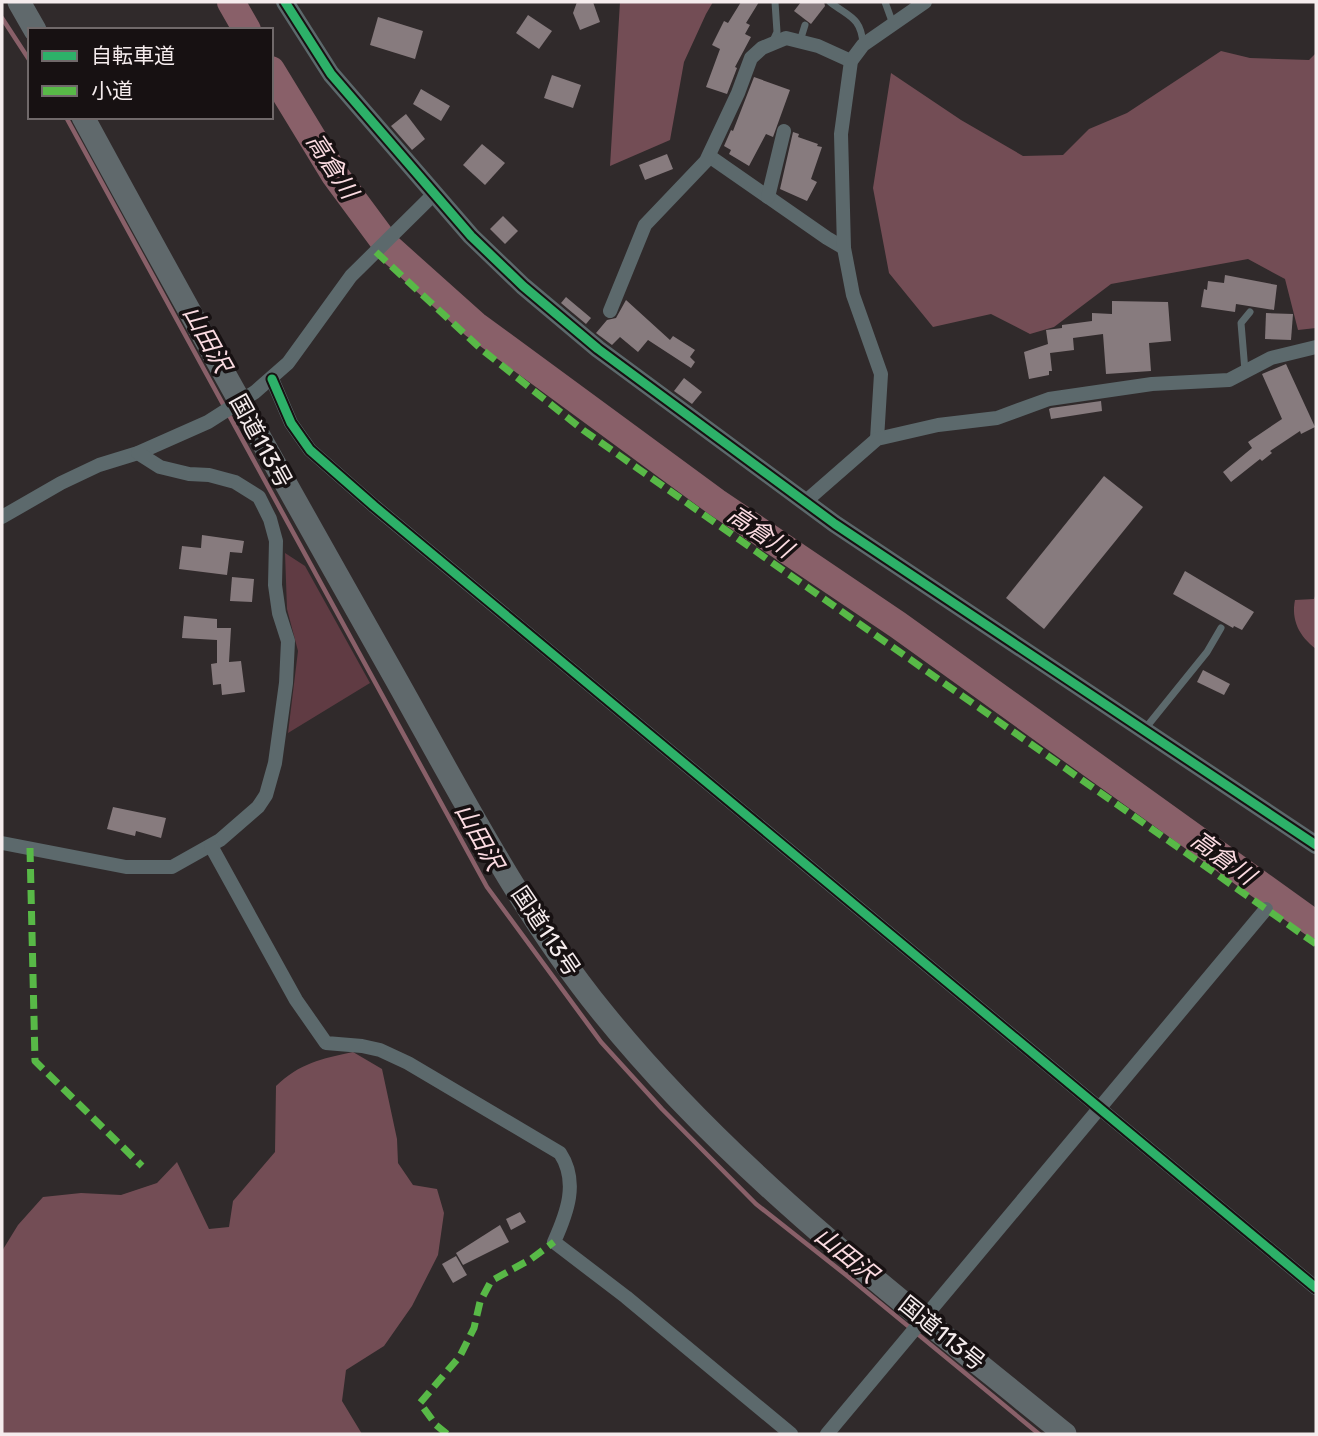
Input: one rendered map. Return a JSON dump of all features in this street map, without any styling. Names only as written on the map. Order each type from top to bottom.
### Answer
[{"type":"highway","points":[[19,2],[34,28]]},
{"type":"highway","name":"国道113号","points":[[84,119],[239,402],[483,835],[538,924],[602,1012],[668,1087],[749,1167],[851,1258],[1065,1434]]},
{"type":"street","points":[[285,2],[331,74],[471,236],[523,286],[598,349],[835,524],[1316,845]]},
{"type":"street","points":[[877,439],[881,374],[853,295],[844,248],[841,134],[851,61],[863,44],[925,2]]},
{"type":"street","points":[[610,311],[645,225],[689,181],[709,156],[751,58],[762,48],[786,38],[818,46],[851,61]]},
{"type":"street","points":[[768,197],[784,131]]},
{"type":"street","points":[[709,156],[844,248]]},
{"type":"street","points":[[2,517],[99,465],[138,453],[208,422],[272,379],[288,363],[351,276],[435,193]]},
{"type":"street","points":[[806,501],[877,439],[937,425],[997,418],[1049,399],[1152,384],[1228,380],[1271,358],[1316,347]]},
{"type":"street","points":[[272,379],[291,422],[310,450],[384,515],[1316,1288]]},
{"type":"street","points":[[2,843],[126,867],[172,867],[211,846],[258,807],[266,795],[275,763],[286,683],[288,641],[279,613],[275,584],[276,541],[270,519],[259,497],[248,489],[221,477],[189,474],[160,467],[138,453]]},
{"type":"street","points":[[211,846],[296,1000],[326,1043],[380,1050],[408,1063],[560,1153],[567,1163],[571,1180],[570,1199],[554,1241],[791,1434]]},
{"type":"street","points":[[827,1434],[1266,909]]},
{"type":"lane","points":[[772,44],[777,32],[775,2]]},
{"type":"lane","points":[[830,2],[856,20],[862,30],[863,44]]},
{"type":"lane","points":[[885,2],[893,24]]},
{"type":"lane","points":[[800,41],[805,25]]},
{"type":"lane","points":[[1245,372],[1241,323],[1250,312]]},
{"type":"lane","points":[[1144,730],[1207,652],[1221,628]]},
{"type":"shaded area","points":[[620,2],[713,2],[684,62],[670,140],[610,166]]},
{"type":"shaded area","points":[[1221,51],[1250,58],[1309,60],[1316,53],[1316,328],[1298,330],[1285,279],[1248,259],[1111,284],[1054,327],[1030,334],[991,314],[933,327],[889,273],[873,188],[891,73],[961,120],[1023,156],[1063,155],[1089,129],[1127,113]]},
{"type":"shaded area","points":[[285,553],[305,566],[370,683],[288,733],[298,651],[287,609]]},
{"type":"shaded area","points":[[1316,593],[1316,649],[1305,639],[1298,627],[1294,607],[1295,600],[1314,599]]},
{"type":"shaded area","points":[[353,1052],[382,1069],[397,1139],[398,1163],[413,1185],[437,1189],[444,1213],[438,1255],[412,1306],[384,1346],[346,1370],[342,1401],[362,1434],[2,1434],[2,1251],[18,1225],[43,1197],[81,1193],[121,1195],[157,1183],[177,1162],[209,1229],[229,1227],[233,1201],[275,1152],[276,1086],[302,1067]]},
{"type":"building","points":[[577,2],[593,2],[600,22],[580,30],[573,13]]},
{"type":"building","points":[[741,2],[759,2],[746,23],[750,25],[745,34],[751,37],[735,67],[737,68],[727,94],[706,87],[720,49],[712,45],[724,21],[728,23]]},
{"type":"building","points":[[801,2],[824,2],[825,6],[811,24],[794,11]]},
{"type":"building","points":[[528,15],[552,31],[539,49],[516,33]]},
{"type":"building","points":[[378,17],[423,31],[415,59],[370,45]]},
{"type":"building","points":[[552,75],[581,85],[573,108],[544,98]]},
{"type":"building","points":[[754,77],[790,90],[773,137],[766,134],[749,166],[729,154],[731,150],[724,146],[731,130],[733,131]]},
{"type":"building","points":[[421,89],[450,106],[441,121],[413,104]]},
{"type":"building","points":[[406,114],[425,139],[412,150],[391,126]]},
{"type":"building","points":[[793,132],[799,134],[798,137],[822,147],[811,179],[817,182],[807,201],[780,189]]},
{"type":"building","points":[[482,144],[505,163],[485,185],[463,165]]},
{"type":"building","points":[[667,154],[673,169],[645,180],[639,165]]},
{"type":"building","points":[[503,216],[518,231],[505,244],[490,229]]},
{"type":"building","points":[[1225,275],[1277,285],[1274,310],[1236,304],[1235,312],[1201,307],[1208,281],[1224,283]]},
{"type":"building","points":[[566,297],[591,318],[586,324],[561,303]]},
{"type":"building","points":[[626,300],[670,340],[673,336],[695,350],[690,357],[695,362],[691,368],[648,340],[638,352],[620,337],[612,345],[596,333],[607,320],[616,318]]},
{"type":"building","points":[[1112,301],[1168,302],[1171,341],[1149,343],[1151,371],[1106,374],[1103,334],[1073,338],[1074,350],[1050,353],[1052,371],[1049,371],[1049,375],[1029,379],[1024,352],[1048,344],[1046,330],[1092,321],[1092,313],[1112,314]]},
{"type":"building","points":[[1266,313],[1293,314],[1291,340],[1265,339]]},
{"type":"building","points":[[1286,364],[1315,427],[1301,434],[1300,431],[1231,482],[1223,472],[1252,448],[1248,442],[1282,419],[1262,374]]},
{"type":"building","points":[[684,378],[702,392],[692,404],[674,391]]},
{"type":"building","points":[[1101,401],[1102,411],[1051,419],[1051,408]]},
{"type":"building","points":[[1104,476],[1143,507],[1044,629],[1006,598]]},
{"type":"building","points":[[202,535],[244,541],[242,553],[230,552],[227,575],[179,569],[182,546],[201,548]]},
{"type":"building","points":[[1185,571],[1254,612],[1242,630],[1234,626],[1233,628],[1173,594]]},
{"type":"building","points":[[232,577],[254,579],[252,602],[230,601]]},
{"type":"building","points":[[184,616],[217,619],[217,628],[231,628],[229,662],[241,661],[245,692],[222,695],[221,684],[213,685],[211,664],[217,663],[217,640],[182,638]]},
{"type":"building","points":[[1203,670],[1230,684],[1224,695],[1197,682]]},
{"type":"building","points":[[113,807],[166,818],[161,838],[136,831],[135,836],[107,829]]},
{"type":"building","points":[[520,1212],[526,1222],[511,1230],[506,1219]]},
{"type":"building","points":[[500,1225],[509,1242],[463,1265],[456,1253]]},
{"type":"building","points":[[456,1256],[467,1275],[453,1283],[442,1264]]},
{"type":"waterway","name":"高倉川","points":[[231,2],[246,28]]},
{"type":"waterway","name":"山田沢","points":[[2,18],[28,58]]},
{"type":"waterway","name":"高倉川","points":[[273,73],[335,175],[389,248],[475,325],[716,502],[898,625],[1316,925]]},
{"type":"waterway","name":"山田沢","points":[[67,119],[487,887],[601,1042],[662,1109],[756,1204],[1039,1434]]},
{"type":"marked path","points":[[376,252],[480,348],[583,430],[1316,944]]},
{"type":"marked path","points":[[30,848],[35,1061],[142,1166]]},
{"type":"marked path","points":[[447,1434],[436,1425],[420,1403],[460,1356],[474,1328],[480,1302],[491,1281],[531,1259],[554,1242]]},
{"type":"cycle path","points":[[285,2],[331,74],[471,236],[523,286],[598,349],[835,524],[1316,845]]},
{"type":"cycle path","points":[[272,379],[291,423],[310,450],[374,506],[1316,1288]]}]
